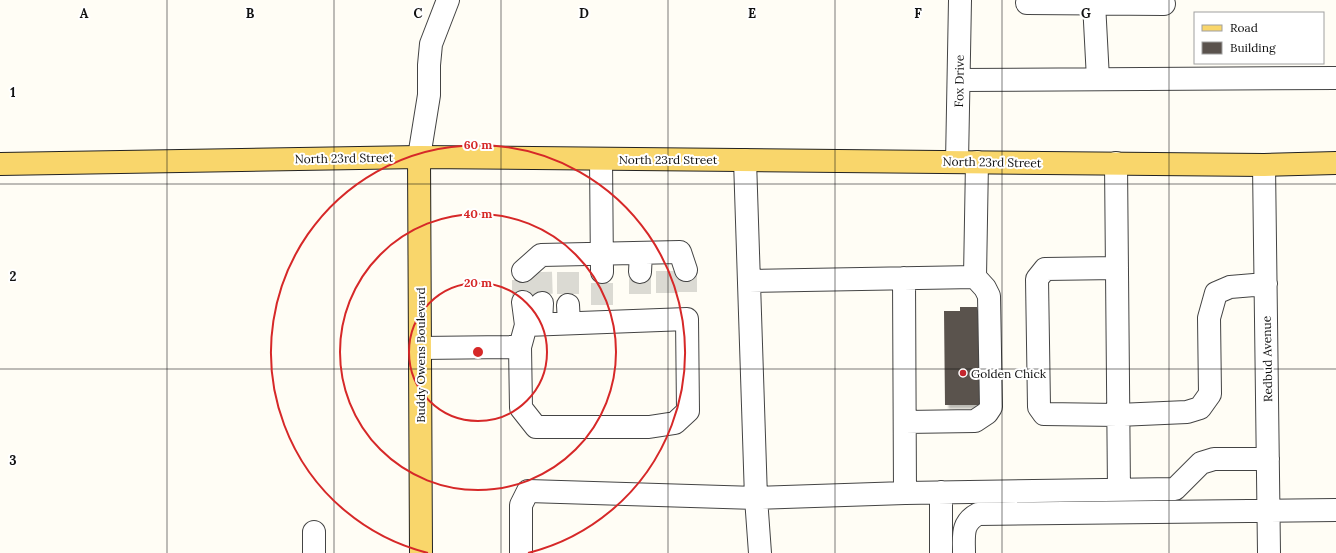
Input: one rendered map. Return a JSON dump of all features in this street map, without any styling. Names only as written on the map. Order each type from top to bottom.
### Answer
[{"type":"main road","name":"North 23rd Street","points":[[0,164],[419,157],[1264,165],[1336,163]]},
{"type":"main road","name":"Buddy Owens Boulevard","points":[[419,157],[421,553]]},
{"type":"street","points":[[419,157],[429,95],[431,44],[448,0]]},
{"type":"street","name":"Fox Drive","points":[[960,0],[959,80],[967,162],[975,277]]},
{"type":"street","points":[[1027,3],[1164,4]]},
{"type":"street","points":[[1094,3],[1098,79]]},
{"type":"street","points":[[959,80],[1336,78]]},
{"type":"street","points":[[601,159],[602,263]]},
{"type":"street","points":[[745,160],[756,498],[760,553]]},
{"type":"street","points":[[1116,163],[1119,490]]},
{"type":"street","name":"Redbud Avenue","points":[[1264,165],[1269,553]]},
{"type":"street","points":[[535,266],[568,263],[673,264]]},
{"type":"street","points":[[1117,268],[1046,269],[1037,279],[1039,407],[1044,414],[1118,415],[1187,412],[1200,408],[1210,394],[1209,318],[1216,293],[1230,287],[1266,284]]},
{"type":"street","points":[[749,281],[975,277],[983,285],[989,296],[991,407],[987,414],[975,421],[905,422]]},
{"type":"street","points":[[904,278],[905,493]]},
{"type":"street","points":[[677,311],[688,410],[675,423],[650,427],[536,427],[521,408],[520,347],[533,314],[602,314],[677,311]]},
{"type":"street","points":[[420,348],[520,347]]},
{"type":"street","points":[[521,553],[521,505],[528,491],[756,498],[941,492],[1175,489],[1202,464],[1214,459],[1268,459]]},
{"type":"street","points":[[941,492],[941,553]]},
{"type":"street","points":[[964,553],[964,530],[969,519],[978,514],[1268,512],[1336,510]]},
{"type":"building","name":"Golden Chick","points":[[960,307],[977,307],[978,311],[980,311],[982,405],[945,405],[944,311],[960,311]]},
{"type":"tunnel","points":[[686,270],[686,303]]},
{"type":"tunnel","points":[[523,271],[523,302]]},
{"type":"tunnel","points":[[667,271],[667,303]]},
{"type":"tunnel","points":[[541,272],[542,303]]},
{"type":"tunnel","points":[[568,272],[568,305]]},
{"type":"tunnel","points":[[602,272],[602,305]]},
{"type":"tunnel","points":[[640,272],[640,304]]},
{"type":"place","name":"Golden Chick","points":[[963,373]]}]
